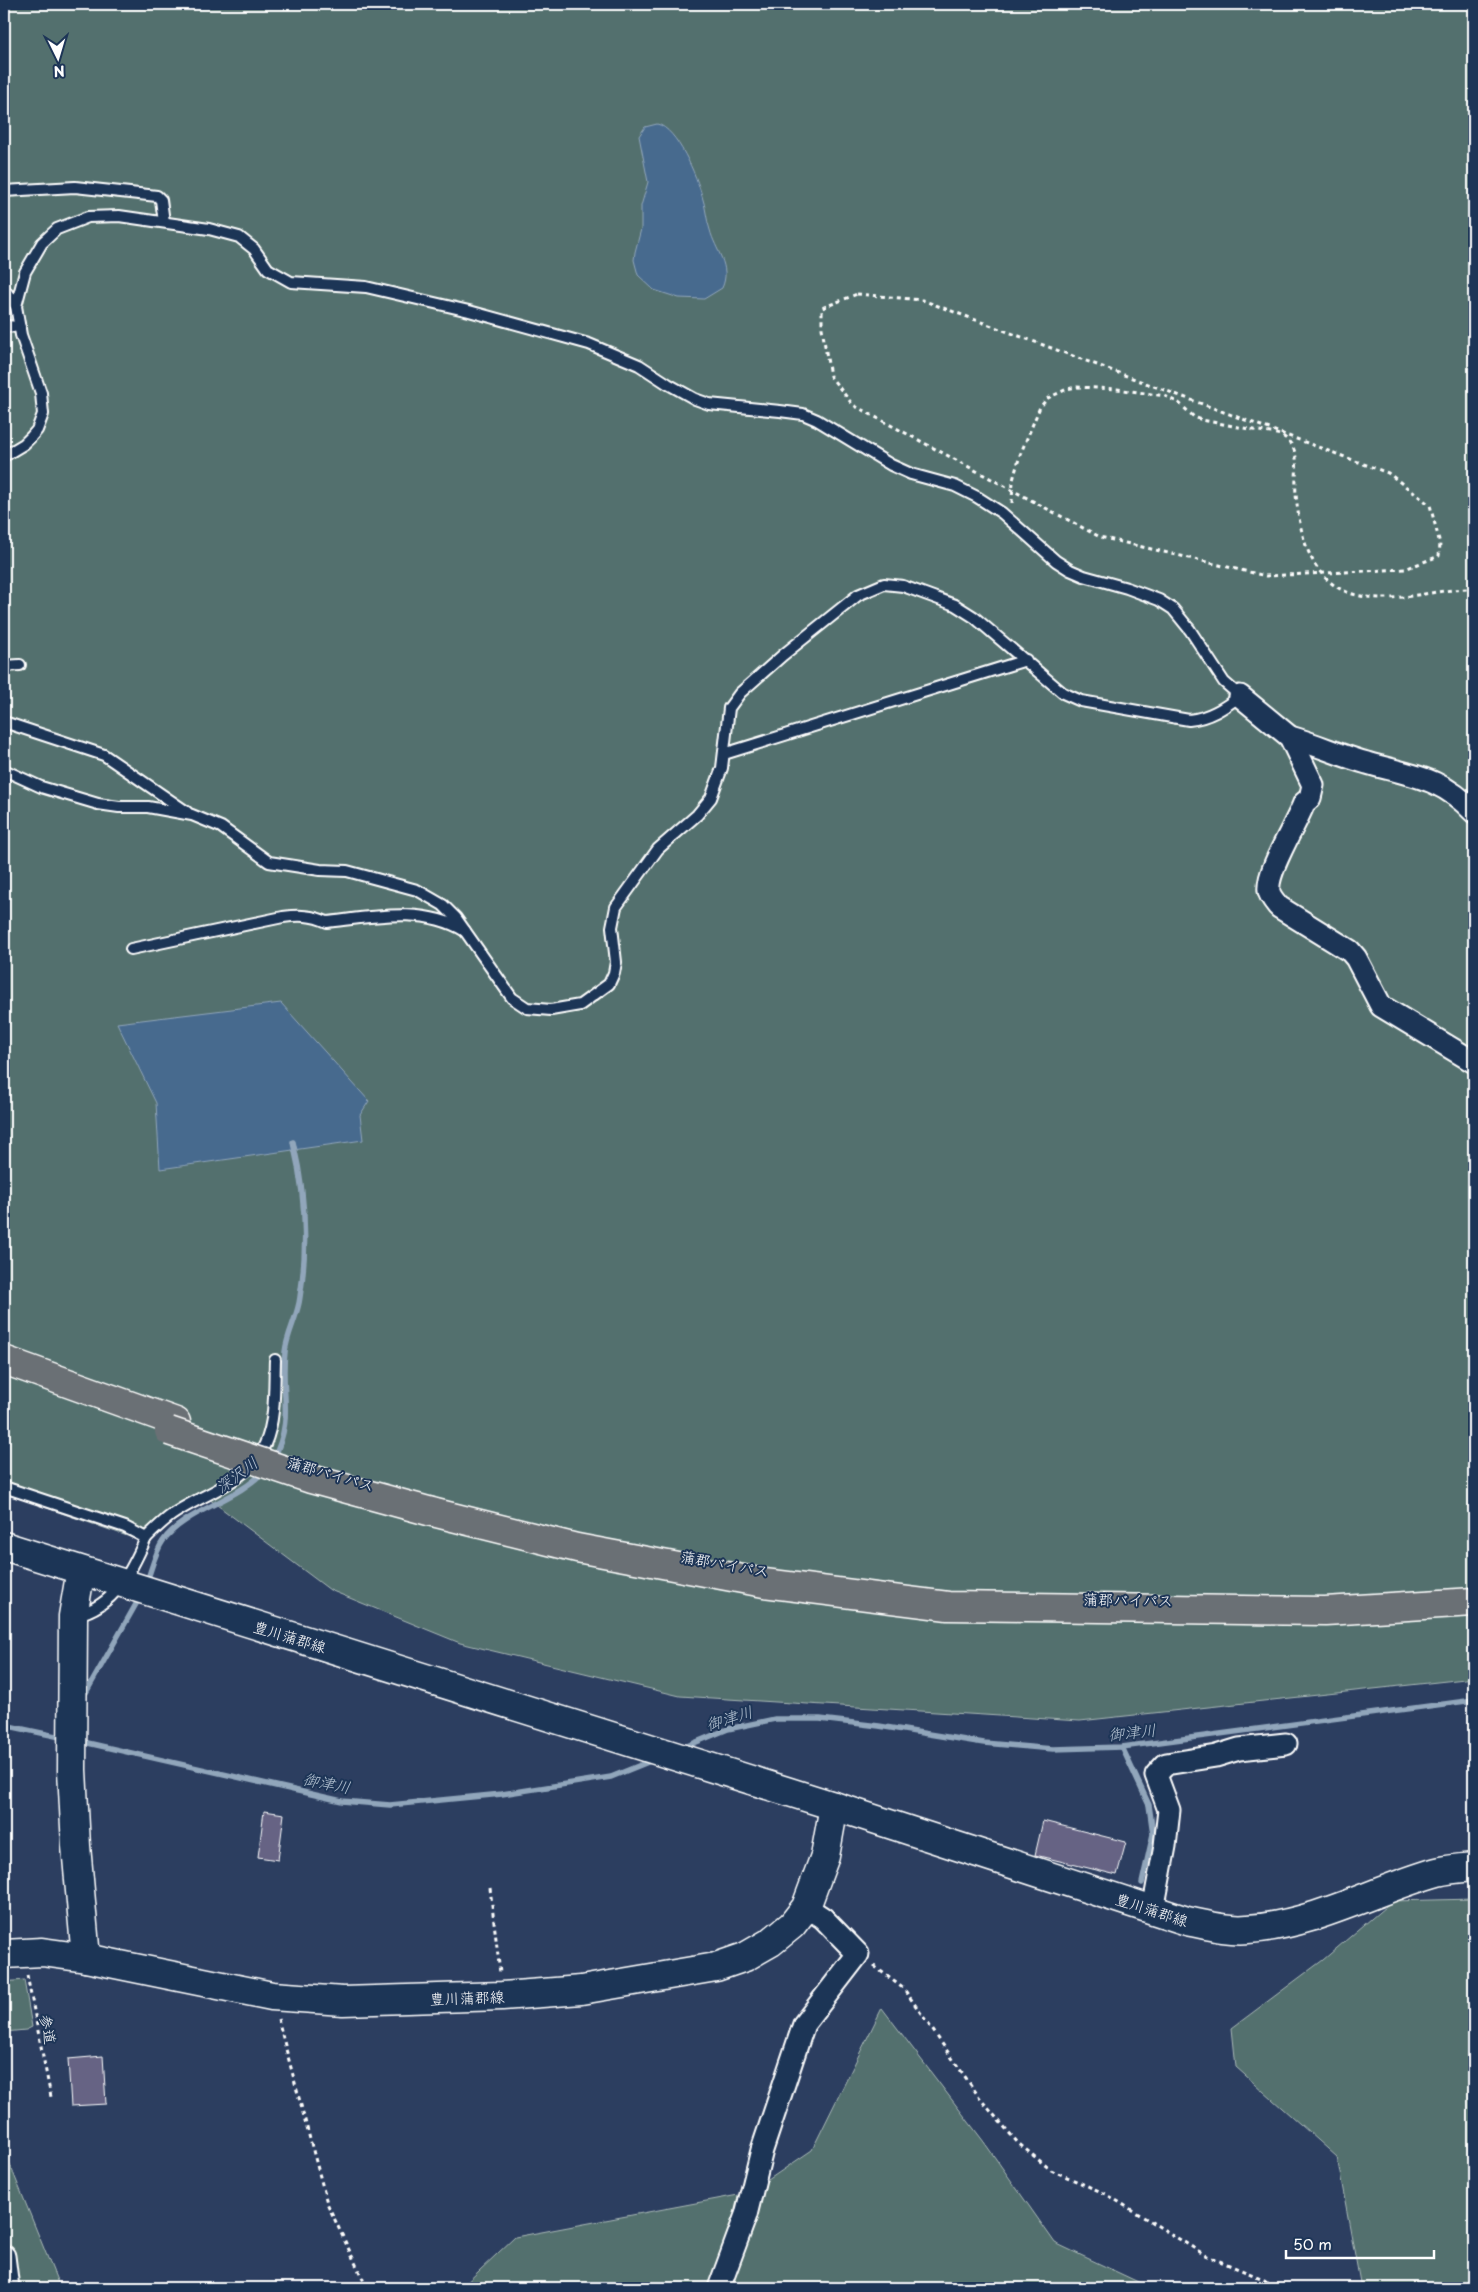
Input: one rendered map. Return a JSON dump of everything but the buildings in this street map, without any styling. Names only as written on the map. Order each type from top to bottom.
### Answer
[{"type":"highway","name":"蒲郡バイパス","points":[[4,1360],[173,1427]]},
{"type":"highway","name":"蒲郡バイパス","points":[[4,1372],[433,1508],[577,1548],[764,1583],[948,1606],[1325,1611],[1474,1602]]},
{"type":"highway","name":"蒲郡バイパス","points":[[433,1508],[780,1573],[891,1587],[1078,1598],[1230,1602],[1474,1593]]},
{"type":"main road","name":"豊川蒲郡線","points":[[4,1546],[834,1806],[1187,1921],[1246,1930],[1274,1926],[1330,1912],[1438,1871],[1474,1866]]},
{"type":"main road","points":[[80,1575],[73,1616],[72,1770],[76,1846],[86,1958]]},
{"type":"main road","name":"豊川蒲郡線","points":[[4,1954],[42,1952],[86,1958],[272,1996],[343,2001],[502,1996],[582,1990],[716,1967],[744,1957],[771,1942],[792,1925],[806,1907],[825,1856],[834,1806]]},
{"type":"street","points":[[1240,696],[1290,737],[1367,763],[1388,767],[1423,778],[1442,786],[1474,812]]},
{"type":"street","points":[[1290,737],[1313,785],[1310,798],[1304,803],[1271,875],[1269,893],[1273,900],[1284,910],[1350,952],[1356,958],[1381,1006],[1474,1062]]},
{"type":"street","points":[[1153,1910],[1165,1846],[1169,1810],[1156,1774],[1166,1764],[1216,1756],[1239,1749],[1286,1744]]},
{"type":"street","points":[[719,2288],[746,2215],[762,2150],[804,2024],[858,1954],[823,1918],[806,1907]]},
{"type":"street","points":[[4,2256],[8,2288]]},
{"type":"lane","points":[[4,191],[76,187],[157,196],[161,200],[164,222]]},
{"type":"lane","points":[[4,722],[104,755],[192,815],[221,828],[269,862],[320,870],[347,871],[417,890],[443,905],[469,934],[512,998],[526,1008],[540,1010],[564,1009],[580,1005],[610,984],[616,962],[612,927],[620,898],[658,849],[696,815],[710,798],[719,780],[729,708],[740,693],[782,655],[836,612],[858,596],[884,584],[922,591],[955,605],[974,617],[1072,698],[1180,720],[1198,719],[1224,708],[1240,696],[1224,682],[1190,630],[1173,610],[1159,600],[1070,570],[1056,561],[1002,513],[977,497],[955,486],[911,474],[891,465],[829,425],[803,414],[753,407],[709,404],[675,388],[639,365],[588,344],[469,311],[366,287],[291,282],[268,268],[254,249],[239,237],[164,222],[119,216],[88,217],[57,229],[42,243],[32,258],[25,272],[16,306]]},
{"type":"lane","points":[[4,289],[16,306],[20,328],[41,393],[43,414],[37,430],[28,440],[4,456]]},
{"type":"lane","points":[[4,326],[20,328]]},
{"type":"lane","points":[[724,754],[1026,660]]},
{"type":"lane","points":[[4,666],[20,665]]},
{"type":"lane","points":[[4,770],[41,787],[98,804],[119,808],[148,807],[192,815]]},
{"type":"lane","points":[[131,949],[283,917],[301,915],[317,917],[327,922],[399,915],[427,918],[456,926],[469,934]]},
{"type":"lane","points":[[73,1616],[90,1612],[121,1587],[131,1573],[146,1538],[170,1517],[232,1481],[250,1467],[266,1444],[272,1413],[275,1360]]},
{"type":"lane","points":[[4,1487],[125,1527],[146,1538]]},
{"type":"path","points":[[856,294],[922,300],[1388,473],[1430,505],[1440,544],[1439,556],[1405,569],[1266,576],[1100,537],[1012,490],[853,404],[830,376],[822,328],[822,308],[856,294]]},
{"type":"path","points":[[1025,532],[1014,510],[1012,490],[1020,455],[1040,407],[1048,398],[1076,387],[1118,389],[1165,396],[1179,403],[1194,417],[1202,420],[1281,435],[1287,439],[1296,452],[1296,494],[1304,545],[1321,573],[1331,584],[1367,597],[1420,596],[1474,589]]},
{"type":"path","points":[[490,1888],[502,1996]]},
{"type":"path","points":[[858,1954],[904,1989],[982,2101],[1018,2143],[1051,2170],[1106,2194],[1206,2254],[1263,2279],[1276,2288]]},
{"type":"path","name":"参道","points":[[27,1974],[51,2097]]},
{"type":"path","points":[[272,1996],[327,2203],[368,2288]]},
{"type":"green space","points":[[4,4],[1474,4],[1474,1678],[1080,1721],[680,1696],[460,1643],[330,1590],[205,1496],[167,1513],[133,1538],[4,1493]]},
{"type":"green space","points":[[1474,1899],[1474,2288],[1361,2288],[1337,2157],[1236,2067],[1232,2028],[1323,1960],[1392,1901]]},
{"type":"green space","points":[[24,1980],[32,2027],[26,2030],[4,2032],[4,1982]]},
{"type":"green space","points":[[882,2008],[984,2142],[1055,2243],[1151,2288],[461,2288],[515,2237],[749,2193],[812,2150]]},
{"type":"green space","points":[[4,2150],[60,2288],[4,2288]]},
{"type":"water","points":[[657,124],[672,134],[691,166],[703,200],[712,237],[724,265],[725,280],[722,288],[704,299],[679,298],[654,290],[638,275],[634,260],[641,229],[641,206],[648,182],[639,136],[645,127]]},
{"type":"water","points":[[281,1003],[369,1101],[360,1115],[363,1140],[160,1169],[156,1103],[117,1023]]},
{"type":"waterway","name":"深沢川","points":[[273,1460],[280,1445],[283,1431],[285,1418],[285,1352],[299,1304],[304,1259],[303,1200],[293,1142]]},
{"type":"waterway","name":"深沢川","points":[[146,1584],[158,1551],[163,1541],[173,1530],[184,1521],[240,1490],[264,1471]]},
{"type":"waterway","name":"深沢川","points":[[83,1698],[140,1597]]},
{"type":"waterway","name":"御津川","points":[[682,1748],[728,1729],[775,1719],[820,1719],[879,1726],[984,1743],[1053,1749],[1122,1747],[1474,1700]]},
{"type":"waterway","name":"御津川","points":[[4,1725],[65,1738]]},
{"type":"waterway","name":"御津川","points":[[79,1741],[342,1801],[390,1805],[502,1794],[611,1777],[653,1760]]},
{"type":"waterway","points":[[1122,1747],[1149,1805],[1153,1834],[1142,1883]]}]
